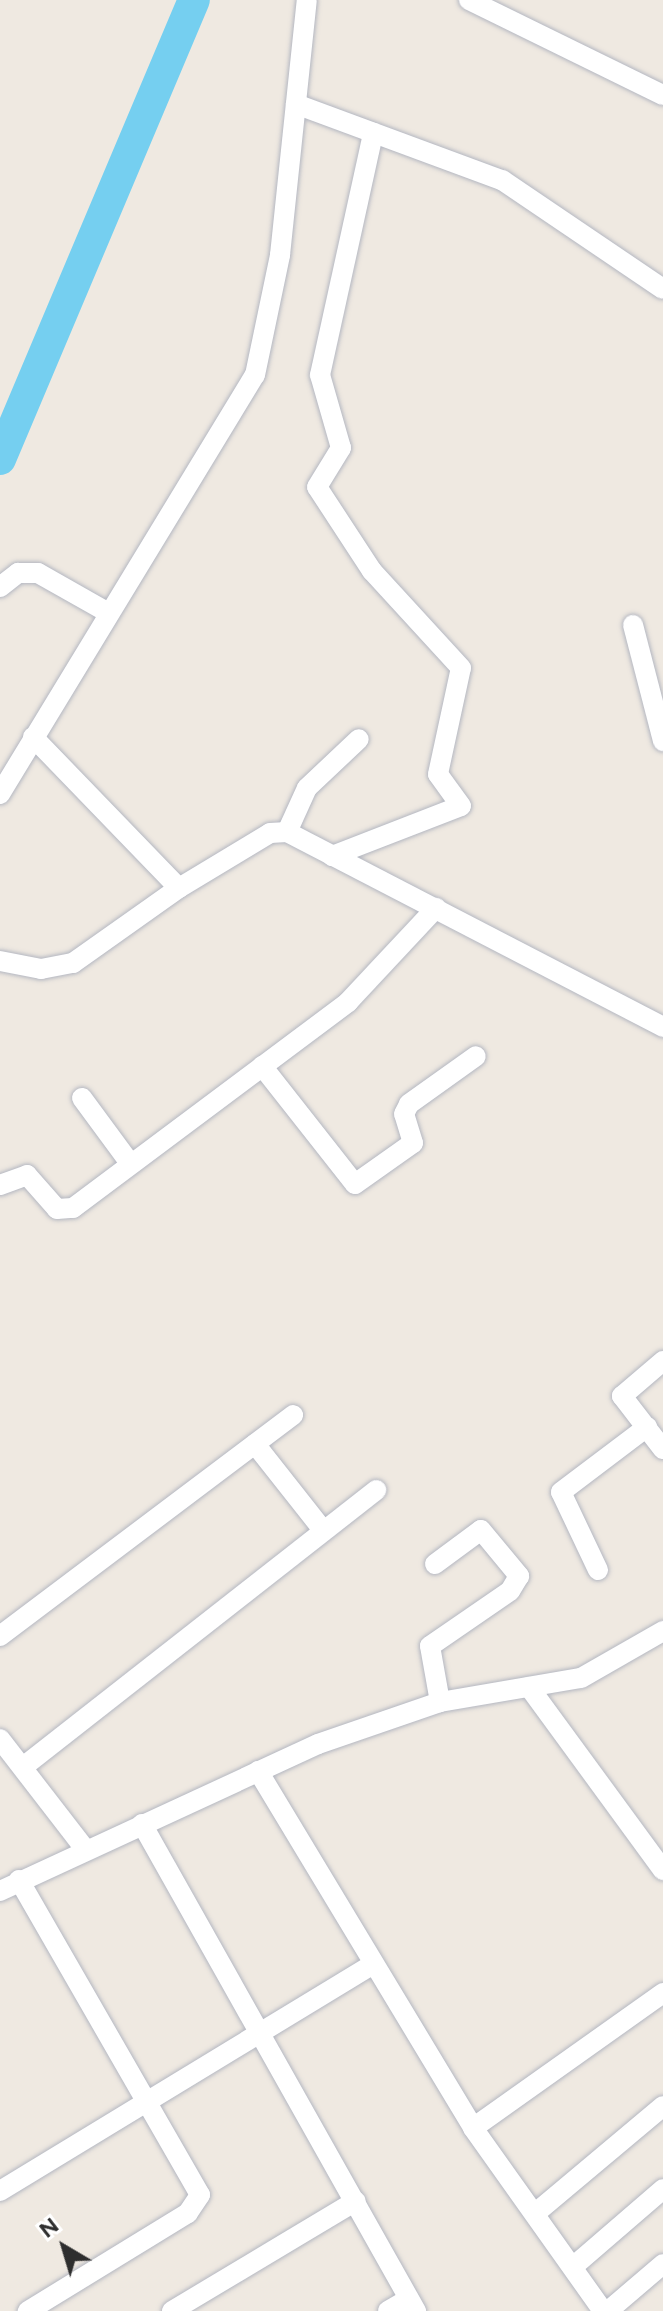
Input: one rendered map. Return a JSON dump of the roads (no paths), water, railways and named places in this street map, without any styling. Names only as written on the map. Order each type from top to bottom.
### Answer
[{"type":"street","points":[[1,792],[107,612],[255,375],[280,255],[307,0]]},
{"type":"street","points":[[469,0],[663,95]]},
{"type":"street","points":[[296,104],[502,180],[663,289]]},
{"type":"street","points":[[332,856],[461,806],[438,774],[461,668],[372,571],[317,487],[341,448],[320,375],[373,133]]},
{"type":"street","points":[[0,587],[18,573],[38,573],[107,612]]},
{"type":"street","points":[[633,625],[663,741]]},
{"type":"street","points":[[33,737],[179,888]]},
{"type":"street","points":[[287,832],[307,788],[359,739]]},
{"type":"street","points":[[0,961],[41,969],[73,963],[179,888],[270,833],[287,832],[663,1027]]},
{"type":"street","points":[[0,1185],[27,1175],[63,1213],[363,989],[436,908]]},
{"type":"street","points":[[262,1066],[355,1184],[413,1143],[404,1114],[409,1104],[476,1056]]},
{"type":"street","points":[[82,1098],[130,1163]]},
{"type":"street","points":[[663,1361],[622,1396],[663,1449]]},
{"type":"street","points":[[0,1636],[293,1415]]},
{"type":"street","points":[[598,1570],[561,1492],[647,1427]]},
{"type":"street","points":[[255,1444],[323,1530]]},
{"type":"street","points":[[23,1767],[376,1490]]},
{"type":"street","points":[[435,1564],[481,1530],[519,1576],[510,1591],[430,1646],[440,1702]]},
{"type":"street","points":[[0,1891],[258,1771],[440,1702],[581,1678],[663,1631]]},
{"type":"street","points":[[529,1687],[663,1870]]},
{"type":"street","points":[[0,1739],[85,1849]]},
{"type":"street","points":[[258,1771],[372,1965],[473,2128],[538,2211],[605,2311],[663,2264]]},
{"type":"street","points":[[142,1824],[263,2031],[412,2305],[388,2311]]},
{"type":"street","points":[[19,1880],[147,2095],[199,2202],[28,2311]]},
{"type":"street","points":[[0,2191],[147,2095],[263,2031],[372,1965]]},
{"type":"street","points":[[473,2128],[663,1993]]},
{"type":"street","points":[[538,2211],[663,2106]]},
{"type":"street","points":[[575,2265],[663,2189]]},
{"type":"street","points":[[172,2311],[356,2201]]},
{"type":"waterway","points":[[0,459],[194,0]]}]
